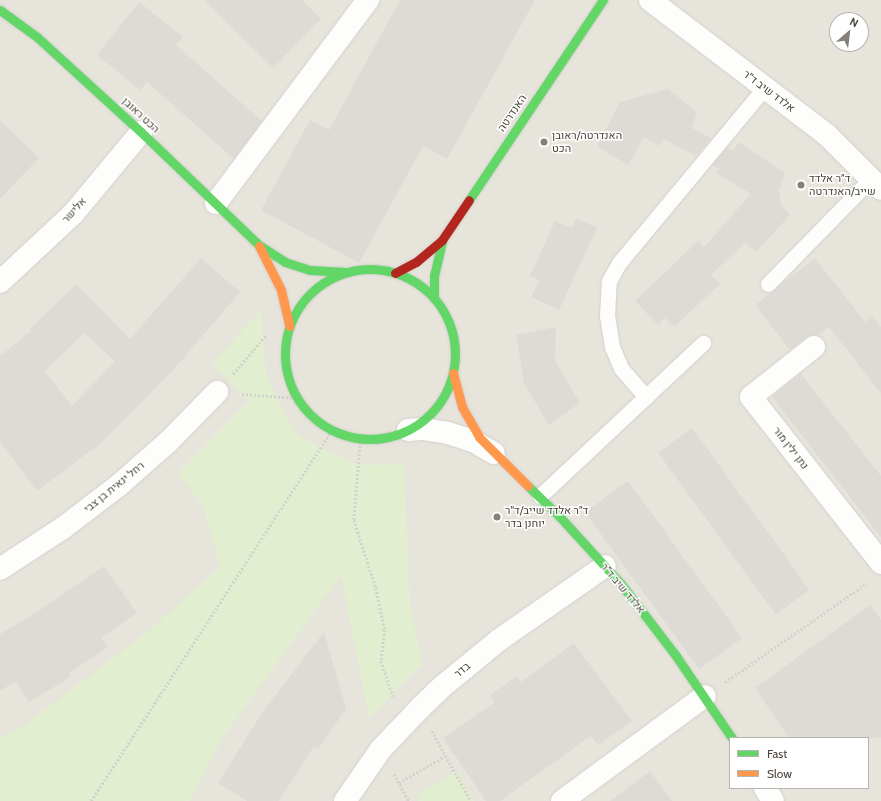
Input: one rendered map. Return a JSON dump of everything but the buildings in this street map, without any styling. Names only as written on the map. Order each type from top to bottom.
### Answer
[{"type":"street","points":[[216,203],[368,0]]},
{"type":"street","name":"האנדרטה","points":[[395,273],[416,262],[442,240],[603,0]]},
{"type":"street","name":"אלדד שיב ד\"ר","points":[[650,0],[827,136],[876,184]]},
{"type":"street","name":"הכט ראובן","points":[[0,10],[37,37],[141,132],[259,245],[285,262],[310,270],[349,272]]},
{"type":"street","name":"אלישר","points":[[0,282],[73,214],[141,132]]},
{"type":"street","name":"האנדרטה","points":[[434,298],[434,276],[442,240]]},
{"type":"street","name":"הכט ראובן","points":[[259,245],[282,290],[289,326]]},
{"type":"street","points":[[372,269],[395,273],[416,283],[434,298],[449,323],[455,352],[452,373],[441,401],[427,418],[408,430],[384,438],[361,438],[332,430],[312,416],[297,398],[287,375],[285,350],[289,326],[298,307],[312,291],[330,279],[349,272],[372,269]]},
{"type":"street","name":"נתן ילין מור","points":[[814,347],[751,397],[881,563]]},
{"type":"street","name":"אלדד שיב ד\"ר","points":[[452,373],[466,418],[479,437],[540,496],[605,566],[650,620],[705,696],[731,737]]},
{"type":"street","name":"רחל ינאית בן צבי","points":[[0,569],[63,528],[118,486],[169,441],[217,392]]},
{"type":"street","points":[[408,430],[423,429],[448,433],[473,441],[496,454]]},
{"type":"street","name":"בדר","points":[[345,801],[380,749],[420,708],[499,640],[605,566]]},
{"type":"street","points":[[562,801],[705,696]]},
{"type":"street","points":[[766,789],[773,801]]},
{"type":"lane","points":[[646,397],[622,368],[612,347],[607,316],[609,281],[619,263],[765,87]]},
{"type":"lane","points":[[768,284],[876,184]]},
{"type":"lane","points":[[540,496],[703,343]]},
{"type":"path","points":[[217,392],[287,311]]},
{"type":"path","points":[[217,392],[297,398]]},
{"type":"path","points":[[91,801],[332,430]]},
{"type":"path","points":[[361,438],[354,520],[376,588],[384,623],[385,630],[381,661],[400,714],[399,729]]},
{"type":"path","points":[[705,696],[868,582]]},
{"type":"path","points":[[420,708],[471,801]]},
{"type":"path","points":[[399,782],[445,756]]},
{"type":"shaded area","points":[[0,0],[881,0],[881,801],[0,801]]},
{"type":"green space","points":[[261,310],[266,373],[279,404],[299,436],[332,454],[361,465],[404,464],[410,604],[422,664],[369,718],[341,575],[223,737],[190,801],[0,801],[0,739],[26,724],[146,633],[220,567],[204,508],[178,473],[249,401],[212,363]]},
{"type":"green space","points":[[456,771],[474,801],[418,801],[416,796]]},
{"type":"traffic: fast","points":[[469,200],[603,0]]},
{"type":"traffic: fast","points":[[0,10],[37,37],[141,132],[259,245],[285,262],[310,270],[346,272]]},
{"type":"traffic: fast","points":[[434,298],[434,276],[442,240]]},
{"type":"traffic: fast","points":[[370,269],[395,273],[410,279],[430,294],[445,314],[451,329],[455,354],[451,379],[445,394],[430,414],[410,429],[395,435],[370,439],[345,435],[330,429],[310,414],[295,394],[289,379],[285,354],[289,329],[295,314],[310,294],[330,279],[345,273],[370,269]]},
{"type":"traffic: fast","points":[[528,486],[560,517],[621,584],[676,656],[731,737]]},
{"type":"traffic: slow","points":[[259,246],[281,290],[289,326]]},
{"type":"traffic: slow","points":[[453,373],[462,407],[479,437],[528,486]]},
{"type":"traffic: jam","points":[[395,273],[416,262],[442,240],[469,200]]},
{"type":"place","name":"האנדרטה/ראובן הכט","points":[[544,142]]},
{"type":"place","name":"ד״ר אלדד שייב/האנדרטה","points":[[801,185]]},
{"type":"place","name":"ד״ר אלדד שייב/ד״ר יוחנן בדר","points":[[497,517]]}]
